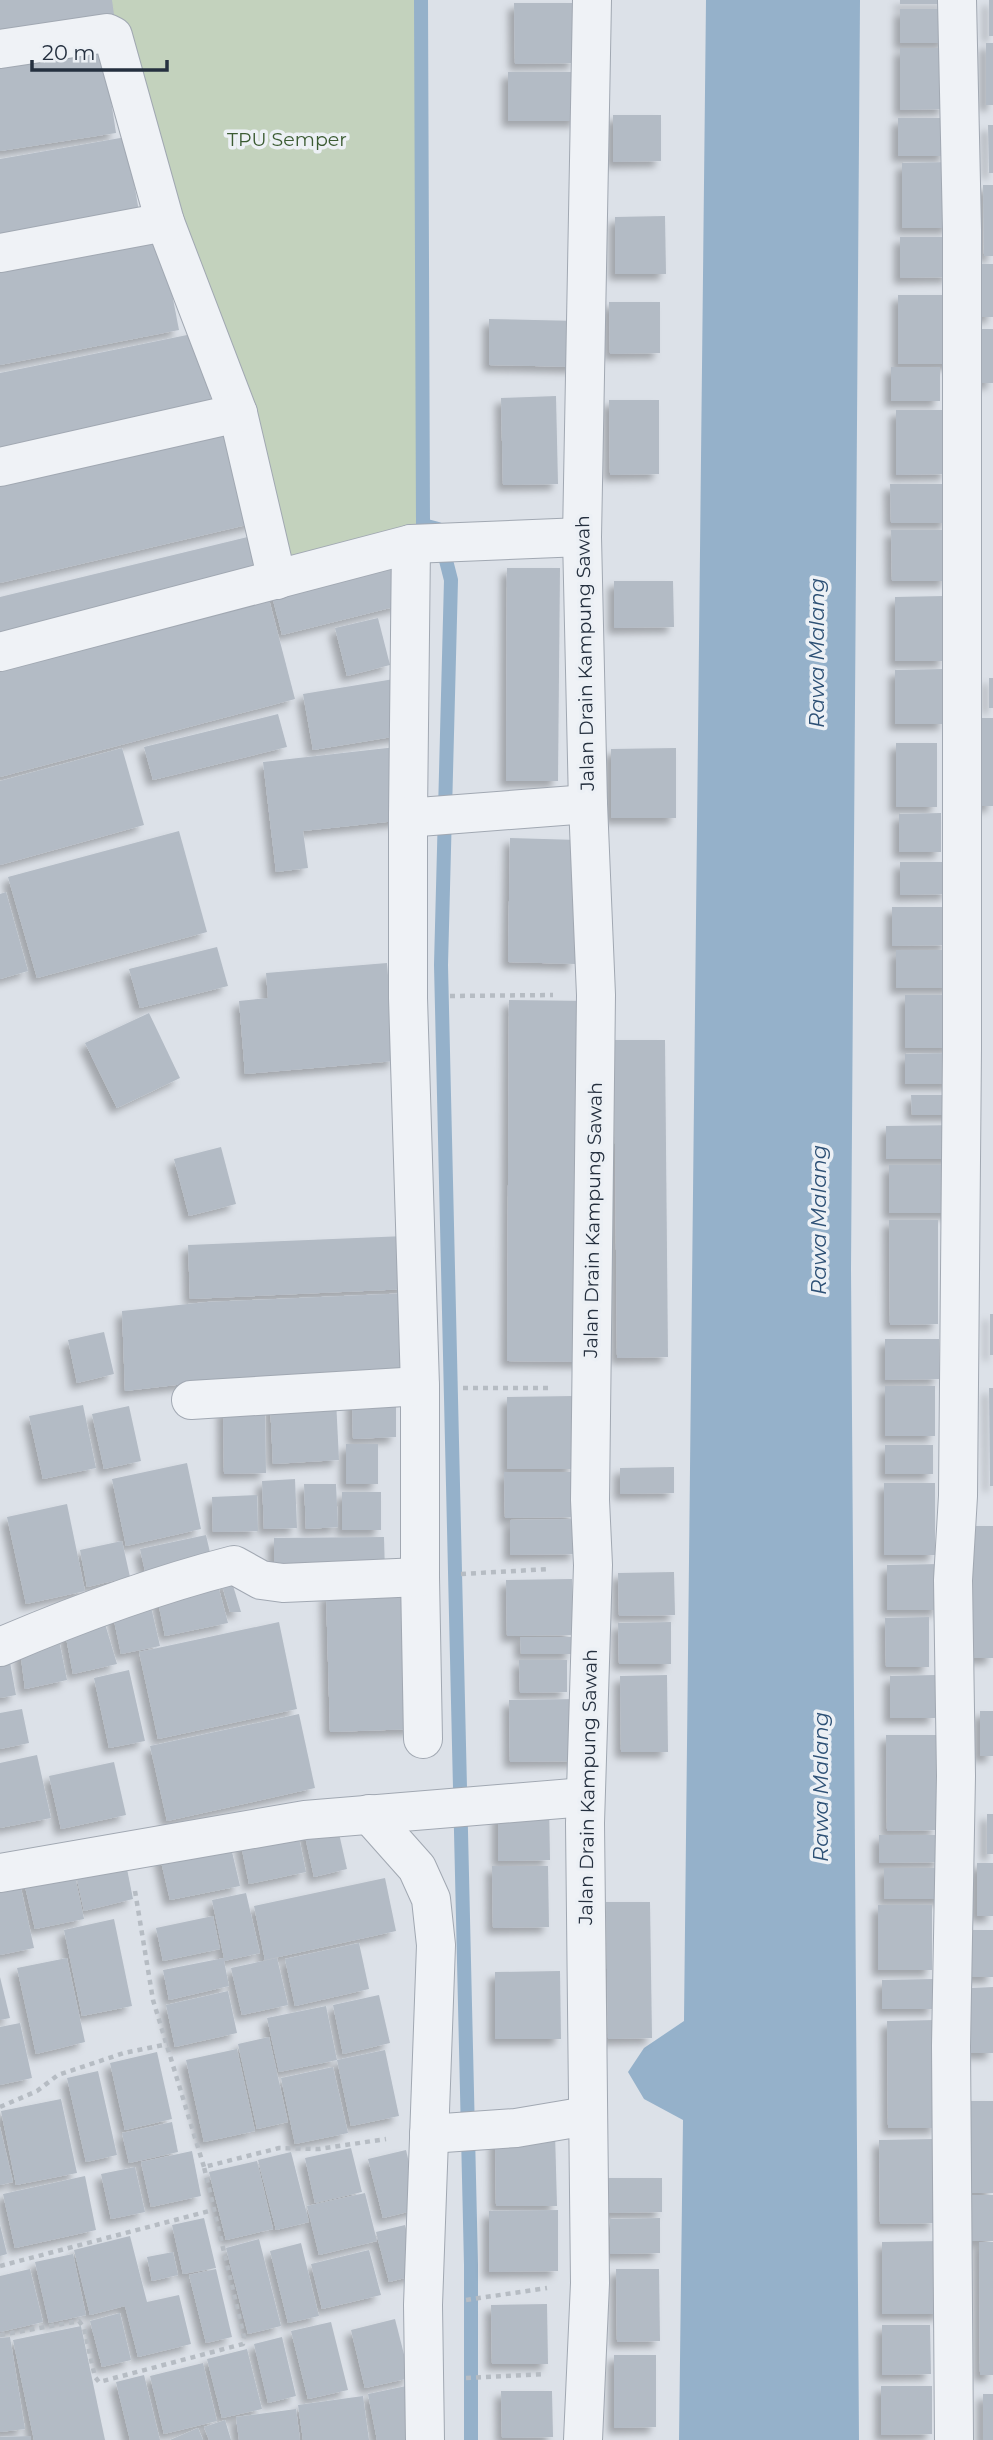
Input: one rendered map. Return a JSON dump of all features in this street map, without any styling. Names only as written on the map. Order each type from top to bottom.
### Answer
[{"type":"street","name":"Jalan Drain Kampung Sawah","points":[[583,2440],[590,2283],[585,1797],[593,1565],[590,1500],[596,995],[588,804],[582,537],[592,0]]},
{"type":"street","points":[[954,2440],[951,2046],[956,1776],[953,1580],[958,1496],[962,1048],[962,229],[957,0]]},
{"type":"street","points":[[0,49],[107,33],[113,36],[165,222],[238,413],[277,580]]},
{"type":"street","points":[[0,253],[165,222]]},
{"type":"street","points":[[0,467],[238,413]]},
{"type":"street","points":[[0,652],[422,543],[582,537]]},
{"type":"street","points":[[422,543],[408,998],[437,1387],[420,1577],[423,1739]]},
{"type":"street","points":[[413,816],[588,804]]},
{"type":"street","points":[[191,1400],[437,1387]]},
{"type":"street","points":[[0,1647],[87,1611],[170,1582],[234,1565],[261,1580],[283,1583],[420,1577]]},
{"type":"street","points":[[0,1873],[305,1820],[585,1797]]},
{"type":"street","points":[[369,1814],[416,1868],[431,1899],[436,1945],[439,2134],[423,2305],[425,2440]]},
{"type":"street","points":[[439,2134],[516,2129],[587,2116]]},
{"type":"path","points":[[443,996],[506,995]]},
{"type":"path","points":[[437,1387],[506,1388]]},
{"type":"path","points":[[499,1573],[593,1565]]},
{"type":"path","points":[[0,2335],[79,2321],[85,2328],[95,2377],[100,2382],[243,2344],[245,2340],[204,2167],[153,2000],[153,1985],[141,1938],[127,1851]]},
{"type":"path","points":[[0,2107],[37,2091],[58,2074],[124,2053],[168,2044]]},
{"type":"path","points":[[204,2167],[279,2148],[319,2149],[439,2134]]},
{"type":"path","points":[[0,2266],[214,2210]]},
{"type":"path","points":[[497,2295],[590,2283]]},
{"type":"green space","name":"TPU Semper","points":[[107,0],[421,0],[423,525],[277,572]]},
{"type":"water","name":"Rawa Malang","points":[[706,0],[860,0],[851,1269],[859,2440],[679,2440],[683,2120],[644,2099],[628,2072],[644,2048],[684,2021]]},
{"type":"building","points":[[0,0],[112,0],[115,22],[0,37]]},
{"type":"building","points":[[900,0],[947,0],[947,4],[900,4]]},
{"type":"building","points":[[989,0],[993,0],[993,36],[989,36]]},
{"type":"building","points":[[514,3],[574,3],[575,63],[515,64]]},
{"type":"building","points":[[900,9],[946,9],[947,43],[900,43]]},
{"type":"building","points":[[102,41],[116,133],[0,151],[0,58]]},
{"type":"building","points":[[986,43],[993,43],[993,105],[986,105]]},
{"type":"building","points":[[900,48],[944,48],[945,109],[900,110]]},
{"type":"building","points":[[508,72],[578,72],[578,121],[508,121]]},
{"type":"building","points":[[613,115],[661,115],[661,161],[613,162]]},
{"type":"building","points":[[898,118],[946,118],[946,156],[898,156]]},
{"type":"building","points":[[988,125],[993,125],[993,173],[989,173]]},
{"type":"building","points":[[126,137],[141,223],[0,248],[0,159]]},
{"type":"building","points":[[950,162],[950,228],[902,228],[902,163]]},
{"type":"building","points":[[983,185],[993,185],[993,256],[984,256]]},
{"type":"building","points":[[665,216],[666,274],[615,274],[615,217]]},
{"type":"building","points":[[160,231],[179,330],[0,365],[0,262]]},
{"type":"building","points":[[900,237],[950,237],[950,277],[900,278]]},
{"type":"building","points":[[979,264],[993,264],[993,317],[980,317]]},
{"type":"building","points":[[898,295],[957,295],[958,364],[898,364]]},
{"type":"building","points":[[609,302],[660,302],[660,353],[610,354]]},
{"type":"building","points":[[489,319],[579,321],[578,367],[489,365]]},
{"type":"building","points":[[980,329],[993,329],[993,383],[980,383]]},
{"type":"building","points":[[197,333],[214,413],[0,458],[0,373]]},
{"type":"building","points":[[891,367],[940,367],[940,401],[891,401]]},
{"type":"building","points":[[556,396],[558,484],[503,485],[501,398]]},
{"type":"building","points":[[609,400],[659,400],[659,474],[610,475]]},
{"type":"building","points":[[896,410],[947,410],[947,474],[896,475]]},
{"type":"building","points":[[231,422],[255,523],[0,583],[0,478]]},
{"type":"building","points":[[890,484],[948,484],[948,523],[891,523]]},
{"type":"building","points":[[891,530],[947,530],[947,581],[892,581]]},
{"type":"building","points":[[260,534],[270,577],[0,643],[0,597]]},
{"type":"building","points":[[389,557],[402,605],[282,635],[270,588]]},
{"type":"building","points":[[507,568],[560,568],[558,781],[506,781]]},
{"type":"building","points":[[614,581],[673,581],[674,627],[614,628]]},
{"type":"building","points":[[266,588],[295,699],[0,777],[0,658]]},
{"type":"building","points":[[944,596],[945,661],[895,661],[895,597]]},
{"type":"building","points":[[378,618],[390,665],[347,676],[335,628]]},
{"type":"building","points":[[944,669],[945,724],[895,724],[895,670]]},
{"type":"building","points":[[989,678],[993,678],[993,708],[989,708]]},
{"type":"building","points":[[394,679],[404,735],[313,750],[303,694]]},
{"type":"building","points":[[278,714],[287,747],[153,780],[144,747]]},
{"type":"building","points":[[982,718],[993,718],[993,806],[982,806]]},
{"type":"building","points":[[896,743],[937,743],[937,807],[896,807]]},
{"type":"building","points":[[396,747],[405,820],[303,831],[308,868],[276,872],[263,762]]},
{"type":"building","points":[[122,748],[144,825],[0,865],[0,781]]},
{"type":"building","points":[[676,748],[676,818],[611,818],[611,749]]},
{"type":"building","points":[[941,813],[941,852],[899,852],[899,814]]},
{"type":"building","points":[[179,831],[207,932],[37,978],[8,877]]},
{"type":"building","points":[[510,838],[578,840],[575,964],[508,962]]},
{"type":"building","points":[[900,862],[948,862],[948,894],[900,895]]},
{"type":"building","points":[[6,892],[28,971],[0,979],[0,894]]},
{"type":"building","points":[[892,907],[948,907],[948,945],[892,946]]},
{"type":"building","points":[[217,947],[228,986],[140,1008],[129,969]]},
{"type":"building","points":[[896,950],[952,950],[953,988],[896,988]]},
{"type":"building","points":[[387,963],[395,1061],[245,1074],[239,1001],[268,998],[266,973]]},
{"type":"building","points":[[905,995],[952,995],[953,1048],[905,1048]]},
{"type":"building","points":[[509,1000],[591,1001],[589,1362],[507,1361]]},
{"type":"building","points":[[149,1013],[180,1078],[117,1108],[85,1043]]},
{"type":"building","points":[[614,1040],[665,1040],[668,1357],[617,1358]]},
{"type":"building","points":[[953,1053],[953,1084],[905,1084],[905,1054]]},
{"type":"building","points":[[911,1095],[958,1095],[958,1115],[912,1115]]},
{"type":"building","points":[[956,1125],[956,1159],[886,1159],[886,1126]]},
{"type":"building","points":[[221,1147],[236,1204],[189,1216],[174,1159]]},
{"type":"building","points":[[889,1165],[955,1165],[956,1213],[889,1213]]},
{"type":"building","points":[[889,1220],[938,1220],[938,1324],[890,1325]]},
{"type":"building","points":[[405,1236],[408,1289],[190,1299],[188,1245]]},
{"type":"building","points":[[411,1293],[414,1372],[210,1381],[125,1391],[122,1311],[207,1302]]},
{"type":"building","points":[[990,1314],[993,1314],[993,1355],[990,1355]]},
{"type":"building","points":[[104,1332],[114,1374],[77,1383],[68,1340]]},
{"type":"building","points":[[885,1339],[939,1339],[939,1379],[885,1380]]},
{"type":"building","points":[[885,1386],[935,1386],[935,1436],[885,1436]]},
{"type":"building","points":[[989,1388],[993,1388],[993,1486],[990,1486]]},
{"type":"building","points":[[573,1396],[574,1469],[507,1469],[507,1397]]},
{"type":"building","points":[[352,1398],[396,1398],[396,1437],[353,1439]]},
{"type":"building","points":[[336,1400],[339,1460],[273,1464],[270,1403]]},
{"type":"building","points":[[83,1405],[96,1468],[43,1479],[29,1416]]},
{"type":"building","points":[[129,1406],[141,1461],[104,1469],[92,1414]]},
{"type":"building","points":[[223,1408],[265,1408],[266,1473],[224,1474]]},
{"type":"building","points":[[346,1444],[378,1444],[378,1484],[346,1484]]},
{"type":"building","points":[[885,1445],[933,1445],[933,1474],[885,1474]]},
{"type":"building","points":[[187,1463],[201,1529],[126,1546],[112,1479]]},
{"type":"building","points":[[674,1467],[674,1493],[620,1494],[620,1468]]},
{"type":"building","points":[[504,1472],[575,1472],[575,1517],[505,1518]]},
{"type":"building","points":[[295,1479],[297,1528],[264,1529],[262,1481]]},
{"type":"building","points":[[884,1483],[935,1483],[935,1555],[884,1555]]},
{"type":"building","points":[[304,1484],[336,1484],[338,1527],[306,1529]]},
{"type":"building","points":[[342,1492],[381,1492],[381,1530],[342,1530]]},
{"type":"building","points":[[257,1495],[258,1531],[213,1532],[212,1497]]},
{"type":"building","points":[[67,1504],[85,1591],[26,1604],[7,1517]]},
{"type":"building","points":[[575,1519],[576,1554],[510,1555],[510,1520]]},
{"type":"building","points":[[967,1526],[993,1526],[993,1658],[968,1658]]},
{"type":"building","points":[[206,1535],[211,1557],[145,1571],[140,1549]]},
{"type":"building","points":[[384,1537],[385,1573],[274,1574],[274,1538]]},
{"type":"building","points":[[122,1541],[130,1577],[87,1587],[80,1550]]},
{"type":"building","points":[[939,1564],[939,1610],[887,1610],[887,1565]]},
{"type":"building","points":[[674,1572],[675,1615],[619,1616],[618,1573]]},
{"type":"building","points":[[216,1578],[228,1623],[165,1636],[156,1592]]},
{"type":"building","points":[[231,1579],[241,1612],[230,1612],[221,1582]]},
{"type":"building","points":[[572,1579],[572,1635],[507,1636],[506,1580]]},
{"type":"building","points":[[410,1591],[414,1729],[330,1732],[326,1593]]},
{"type":"building","points":[[149,1598],[160,1646],[121,1654],[111,1606]]},
{"type":"building","points":[[103,1617],[117,1664],[73,1674],[64,1627]]},
{"type":"building","points":[[929,1617],[929,1667],[886,1667],[885,1618]]},
{"type":"building","points":[[279,1622],[297,1709],[158,1739],[139,1652]]},
{"type":"building","points":[[671,1622],[671,1664],[619,1664],[618,1623]]},
{"type":"building","points":[[58,1635],[67,1680],[25,1689],[20,1650]]},
{"type":"building","points":[[520,1637],[572,1637],[572,1654],[521,1654]]},
{"type":"building","points":[[9,1657],[16,1695],[0,1698],[0,1660]]},
{"type":"building","points":[[519,1660],[567,1660],[567,1692],[520,1693]]},
{"type":"building","points":[[129,1670],[145,1741],[109,1748],[94,1678]]},
{"type":"building","points":[[667,1675],[668,1752],[621,1752],[620,1676]]},
{"type":"building","points":[[935,1675],[935,1718],[890,1718],[890,1676]]},
{"type":"building","points":[[578,1699],[578,1761],[510,1762],[509,1700]]},
{"type":"building","points":[[22,1709],[29,1743],[0,1749],[0,1713]]},
{"type":"building","points":[[980,1711],[993,1711],[993,1756],[980,1756]]},
{"type":"building","points":[[299,1714],[315,1788],[167,1821],[150,1746]]},
{"type":"building","points":[[886,1735],[936,1735],[937,1830],[887,1831]]},
{"type":"building","points":[[37,1755],[51,1818],[0,1828],[0,1763]]},
{"type":"building","points":[[114,1762],[126,1815],[61,1829],[49,1776]]},
{"type":"building","points":[[549,1803],[550,1860],[498,1861],[498,1806]]},
{"type":"building","points":[[987,1814],[993,1814],[993,1854],[987,1854]]},
{"type":"building","points":[[336,1820],[347,1869],[314,1877],[303,1827]]},
{"type":"building","points":[[297,1828],[306,1872],[249,1884],[240,1840]]},
{"type":"building","points":[[879,1835],[941,1835],[941,1862],[879,1863]]},
{"type":"building","points":[[229,1839],[240,1886],[170,1900],[159,1853]]},
{"type":"building","points":[[977,1863],[993,1863],[993,1916],[977,1916]]},
{"type":"building","points":[[126,1864],[133,1899],[84,1911],[76,1875]]},
{"type":"building","points":[[492,1866],[548,1866],[549,1927],[493,1928]]},
{"type":"building","points":[[73,1867],[84,1919],[35,1929],[23,1878]]},
{"type":"building","points":[[884,1868],[944,1868],[944,1899],[884,1899]]},
{"type":"building","points":[[385,1878],[396,1931],[265,1960],[254,1906]]},
{"type":"building","points":[[21,1888],[34,1948],[0,1955],[0,1893]]},
{"type":"building","points":[[246,1893],[260,1953],[224,1961],[229,1986],[169,2000],[163,1970],[224,1958],[212,1900]]},
{"type":"building","points":[[606,1902],[650,1902],[652,2038],[608,2039]]},
{"type":"building","points":[[878,1905],[932,1905],[932,1970],[878,1970]]},
{"type":"building","points":[[213,1916],[220,1949],[163,1961],[156,1928]]},
{"type":"building","points":[[114,1919],[132,2006],[82,2016],[64,1930]]},
{"type":"building","points":[[970,1930],[993,1930],[993,1977],[970,1977]]},
{"type":"building","points":[[359,1943],[369,1989],[295,2006],[285,1959]]},
{"type":"building","points":[[67,1958],[85,2042],[36,2054],[17,1968]]},
{"type":"building","points":[[277,1958],[288,2005],[242,2015],[231,1968]]},
{"type":"building","points":[[560,1971],[561,2039],[495,2039],[495,1972]]},
{"type":"building","points":[[0,1977],[10,2018],[0,2020]]},
{"type":"building","points":[[934,1979],[934,2009],[882,2009],[882,1980]]},
{"type":"building","points":[[993,1987],[993,2053],[971,2053],[971,1988]]},
{"type":"building","points":[[228,1991],[237,2033],[175,2047],[166,2005]]},
{"type":"building","points":[[379,1995],[390,2043],[343,2054],[333,2005]]},
{"type":"building","points":[[326,2006],[337,2060],[279,2072],[267,2018]]},
{"type":"building","points":[[936,2020],[937,2128],[888,2128],[887,2021]]},
{"type":"building","points":[[20,2023],[32,2078],[0,2085],[0,2027]]},
{"type":"building","points":[[269,2037],[288,2122],[257,2129],[238,2044]]},
{"type":"building","points":[[237,2049],[255,2131],[204,2142],[186,2060]]},
{"type":"building","points":[[385,2050],[399,2116],[351,2126],[337,2060]]},
{"type":"building","points":[[157,2052],[172,2119],[125,2130],[110,2063]]},
{"type":"building","points":[[333,2067],[348,2133],[295,2144],[281,2078]]},
{"type":"building","points":[[98,2071],[117,2155],[86,2162],[67,2078]]},
{"type":"building","points":[[61,2099],[77,2173],[16,2185],[1,2111]]},
{"type":"building","points":[[965,2101],[993,2101],[993,2193],[965,2193]]},
{"type":"building","points":[[172,2122],[178,2152],[129,2163],[122,2133]]},
{"type":"building","points":[[0,2127],[13,2182],[0,2185]]},
{"type":"building","points":[[555,2132],[557,2206],[496,2206],[495,2133]]},
{"type":"building","points":[[935,2139],[935,2223],[880,2224],[879,2140]]},
{"type":"building","points":[[351,2148],[362,2192],[315,2203],[305,2158]]},
{"type":"building","points":[[406,2150],[420,2209],[383,2218],[368,2159]]},
{"type":"building","points":[[192,2151],[201,2196],[151,2207],[141,2162]]},
{"type":"building","points":[[291,2152],[309,2222],[276,2230],[258,2160]]},
{"type":"building","points":[[257,2161],[273,2229],[226,2240],[209,2172]]},
{"type":"building","points":[[135,2167],[145,2212],[111,2219],[101,2174]]},
{"type":"building","points":[[85,2176],[96,2230],[15,2248],[3,2194]]},
{"type":"building","points":[[608,2178],[662,2178],[662,2212],[608,2213]]},
{"type":"building","points":[[365,2193],[377,2241],[319,2255],[307,2206]]},
{"type":"building","points":[[969,2195],[993,2195],[993,2241],[969,2241]]},
{"type":"building","points":[[558,2210],[558,2271],[489,2272],[489,2211]]},
{"type":"building","points":[[204,2218],[216,2268],[183,2274],[172,2225]]},
{"type":"building","points":[[660,2218],[660,2253],[610,2254],[610,2219]]},
{"type":"building","points":[[0,2225],[7,2254],[0,2256]]},
{"type":"building","points":[[405,2225],[417,2275],[389,2282],[376,2232]]},
{"type":"building","points":[[130,2236],[147,2302],[179,2295],[191,2344],[138,2357],[125,2306],[90,2315],[74,2250]]},
{"type":"building","points":[[259,2239],[281,2326],[248,2334],[226,2248]]},
{"type":"building","points":[[941,2241],[942,2314],[882,2314],[882,2242]]},
{"type":"building","points":[[979,2242],[993,2242],[993,2375],[980,2375]]},
{"type":"building","points":[[301,2243],[319,2316],[288,2323],[270,2251]]},
{"type":"building","points":[[369,2250],[381,2295],[322,2309],[311,2264]]},
{"type":"building","points":[[173,2252],[178,2275],[152,2281],[147,2257]]},
{"type":"building","points":[[73,2254],[86,2315],[49,2323],[35,2262]]},
{"type":"building","points":[[30,2269],[43,2322],[0,2332],[0,2276]]},
{"type":"building","points":[[216,2269],[232,2337],[206,2343],[189,2275]]},
{"type":"building","points":[[616,2269],[659,2269],[660,2341],[617,2342]]},
{"type":"building","points":[[547,2304],[548,2364],[492,2364],[491,2305]]},
{"type":"building","points":[[120,2313],[131,2360],[102,2367],[90,2321]]},
{"type":"building","points":[[395,2319],[410,2378],[365,2388],[351,2330]]},
{"type":"building","points":[[331,2322],[348,2390],[308,2399],[291,2331]]},
{"type":"building","points":[[882,2325],[930,2325],[931,2374],[882,2375]]},
{"type":"building","points":[[81,2326],[105,2440],[34,2440],[13,2340]]},
{"type":"building","points":[[10,2337],[25,2429],[0,2432],[0,2338]]},
{"type":"building","points":[[282,2337],[296,2396],[268,2403],[254,2344]]},
{"type":"building","points":[[247,2349],[262,2409],[222,2418],[207,2359]]},
{"type":"building","points":[[614,2355],[656,2355],[656,2427],[614,2428]]},
{"type":"building","points":[[203,2363],[217,2421],[164,2434],[150,2376]]},
{"type":"building","points":[[144,2375],[160,2440],[130,2440],[116,2382]]},
{"type":"building","points":[[411,2385],[418,2440],[377,2440],[368,2394]]},
{"type":"building","points":[[881,2386],[932,2386],[932,2434],[881,2435]]},
{"type":"building","points":[[501,2391],[552,2391],[553,2437],[502,2438]]},
{"type":"building","points":[[983,2394],[993,2394],[993,2440],[983,2440]]},
{"type":"building","points":[[363,2396],[369,2440],[303,2440],[298,2405]]},
{"type":"building","points":[[296,2409],[300,2440],[239,2440],[236,2417]]},
{"type":"building","points":[[225,2420],[231,2440],[209,2440],[204,2427]]},
{"type":"building","points":[[198,2428],[203,2440],[170,2440]]},
{"type":"building","points":[[31,2436],[31,2440],[0,2440],[0,2437]]},
{"type":"waterway","points":[[421,0],[423,525],[438,529],[451,580],[441,965],[471,2265],[471,2440]]}]
